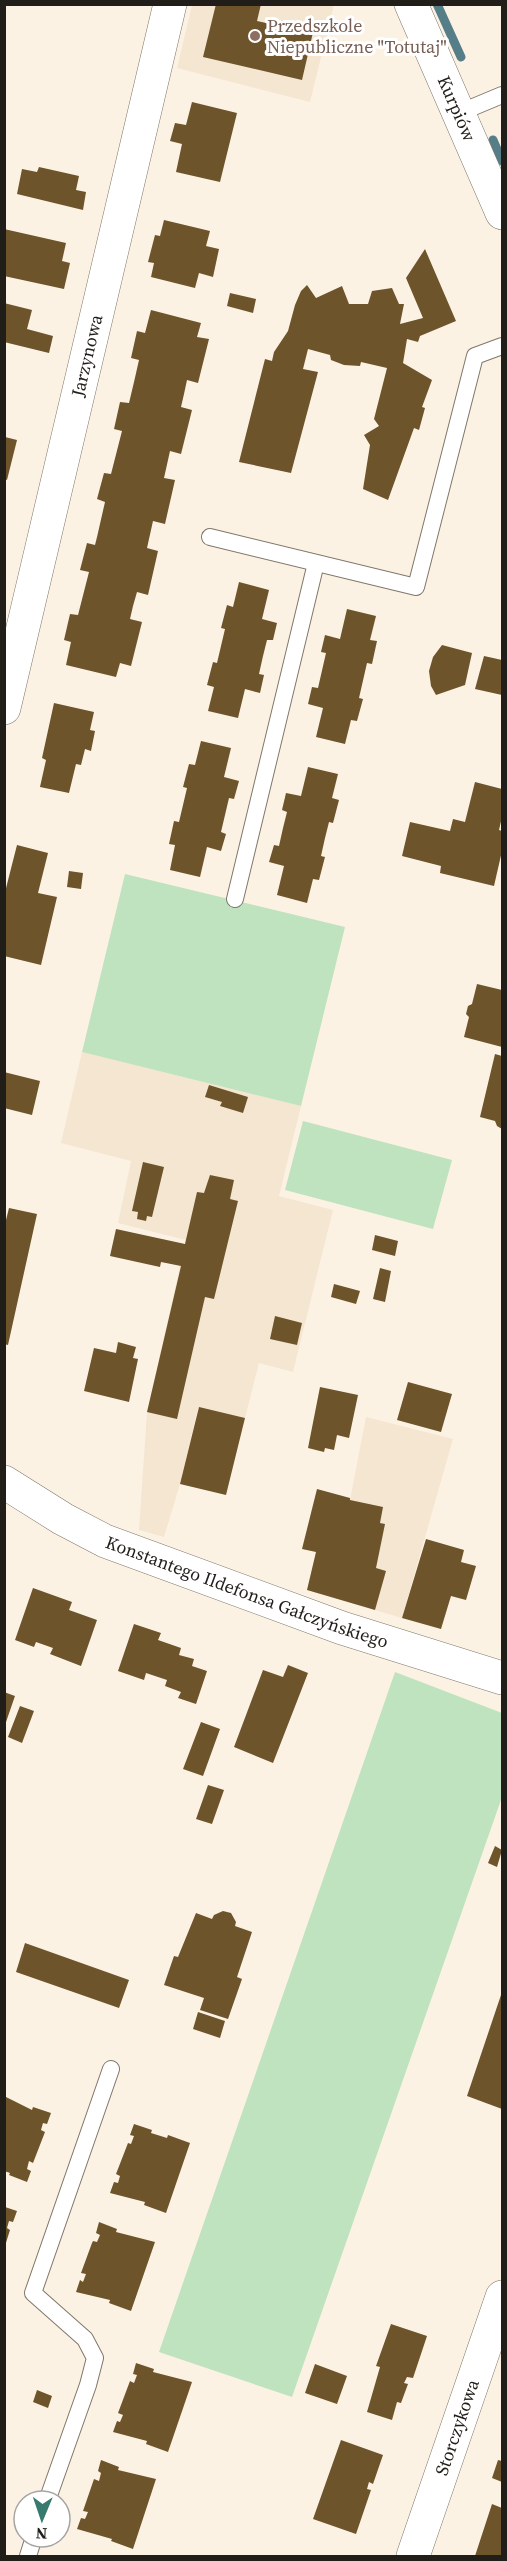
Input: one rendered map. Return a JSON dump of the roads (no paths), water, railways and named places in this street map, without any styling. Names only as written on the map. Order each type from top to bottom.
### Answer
[{"type":"street","name":"Jarzynowa","points":[[4,708],[170,4]]},
{"type":"street","name":"Kurpiów","points":[[411,4],[502,213]]},
{"type":"street","name":"Konstantego Ildefonsa Gałczyńskiego","points":[[7,1488],[105,1541],[342,1628],[502,1678]]},
{"type":"street","name":"Storczykowa","points":[[413,2556],[502,2297]]},
{"type":"lane","points":[[459,113],[502,95]]},
{"type":"lane","points":[[210,537],[416,587],[475,356],[502,346]]},
{"type":"lane","points":[[235,900],[316,563]]},
{"type":"lane","points":[[51,2489],[88,2385],[95,2358],[86,2339],[33,2293],[111,2069]]},
{"type":"waterway","points":[[437,4],[461,57]]},
{"type":"waterway","points":[[493,140],[502,161]]},
{"type":"place","name":"Przedszkole Niepubliczne \"Totutaj\"","points":[[255,36]]}]
